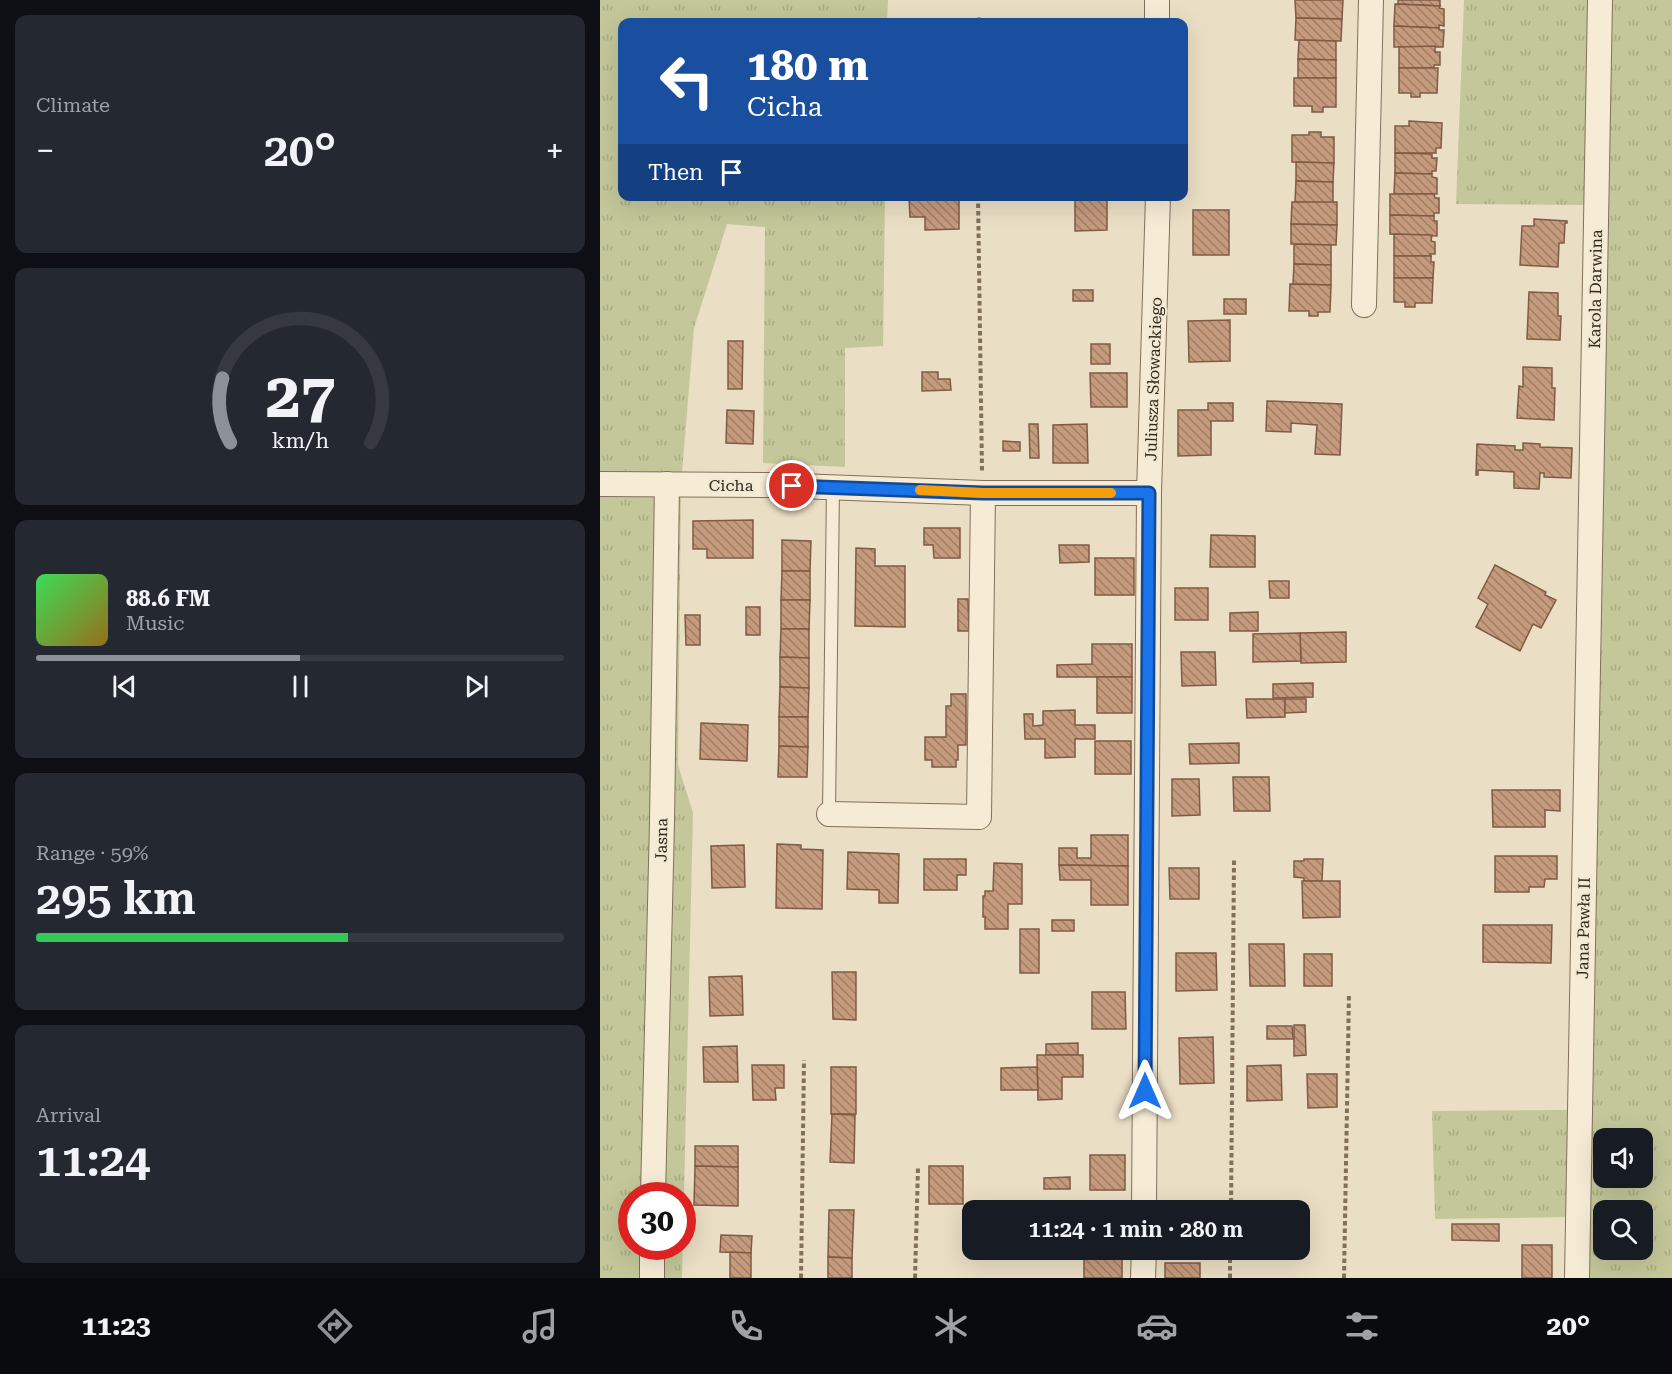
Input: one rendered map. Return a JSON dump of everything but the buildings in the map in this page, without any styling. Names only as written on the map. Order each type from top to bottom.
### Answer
[{"type":"street","points":[[1157,0],[1157,18]]},
{"type":"street","points":[[1364,305],[1371,0]]},
{"type":"street","name":"Karola Darwina","points":[[1589,578],[1600,0]]},
{"type":"street","name":"Juliusza Słowackiego","points":[[1144,1200],[1149,493],[1158,201]]},
{"type":"street","name":"Cicha","points":[[600,484],[771,485],[983,493],[1149,493]]},
{"type":"street","name":"Jasna","points":[[654,1182],[667,484]]},
{"type":"street","points":[[829,814],[979,817],[983,493]]},
{"type":"street","name":"Jana Pawła II","points":[[1577,1278],[1589,578]]},
{"type":"street","points":[[652,1260],[652,1278]]},
{"type":"street","points":[[1143,1278],[1144,1260]]},
{"type":"lane","points":[[829,814],[833,487]]},
{"type":"path","points":[[978,201],[983,493]]},
{"type":"path","points":[[1231,1200],[1234,860]]},
{"type":"path","points":[[1344,1278],[1348,993]]},
{"type":"path","points":[[801,1278],[804,1060]]},
{"type":"path","points":[[915,1278],[918,1167]]},
{"type":"path","points":[[1230,1260],[1230,1278]]},
{"type":"green space","points":[[600,0],[888,0],[887,18],[618,18],[618,201],[885,201],[883,346],[845,348],[845,467],[763,463],[765,227],[727,224],[694,328],[681,484],[678,765],[693,813],[684,1182],[618,1182],[618,1260],[682,1260],[682,1278],[600,1278]]},
{"type":"green space","points":[[1464,0],[1672,0],[1672,1278],[1567,1278],[1568,1217],[1435,1219],[1432,1111],[1568,1110],[1591,205],[1456,204]]},
{"type":"slow traffic","points":[[920,490],[983,493],[1111,493]]},
{"type":"route","points":[[792,486],[983,493],[1149,493],[1145,1091]]}]
